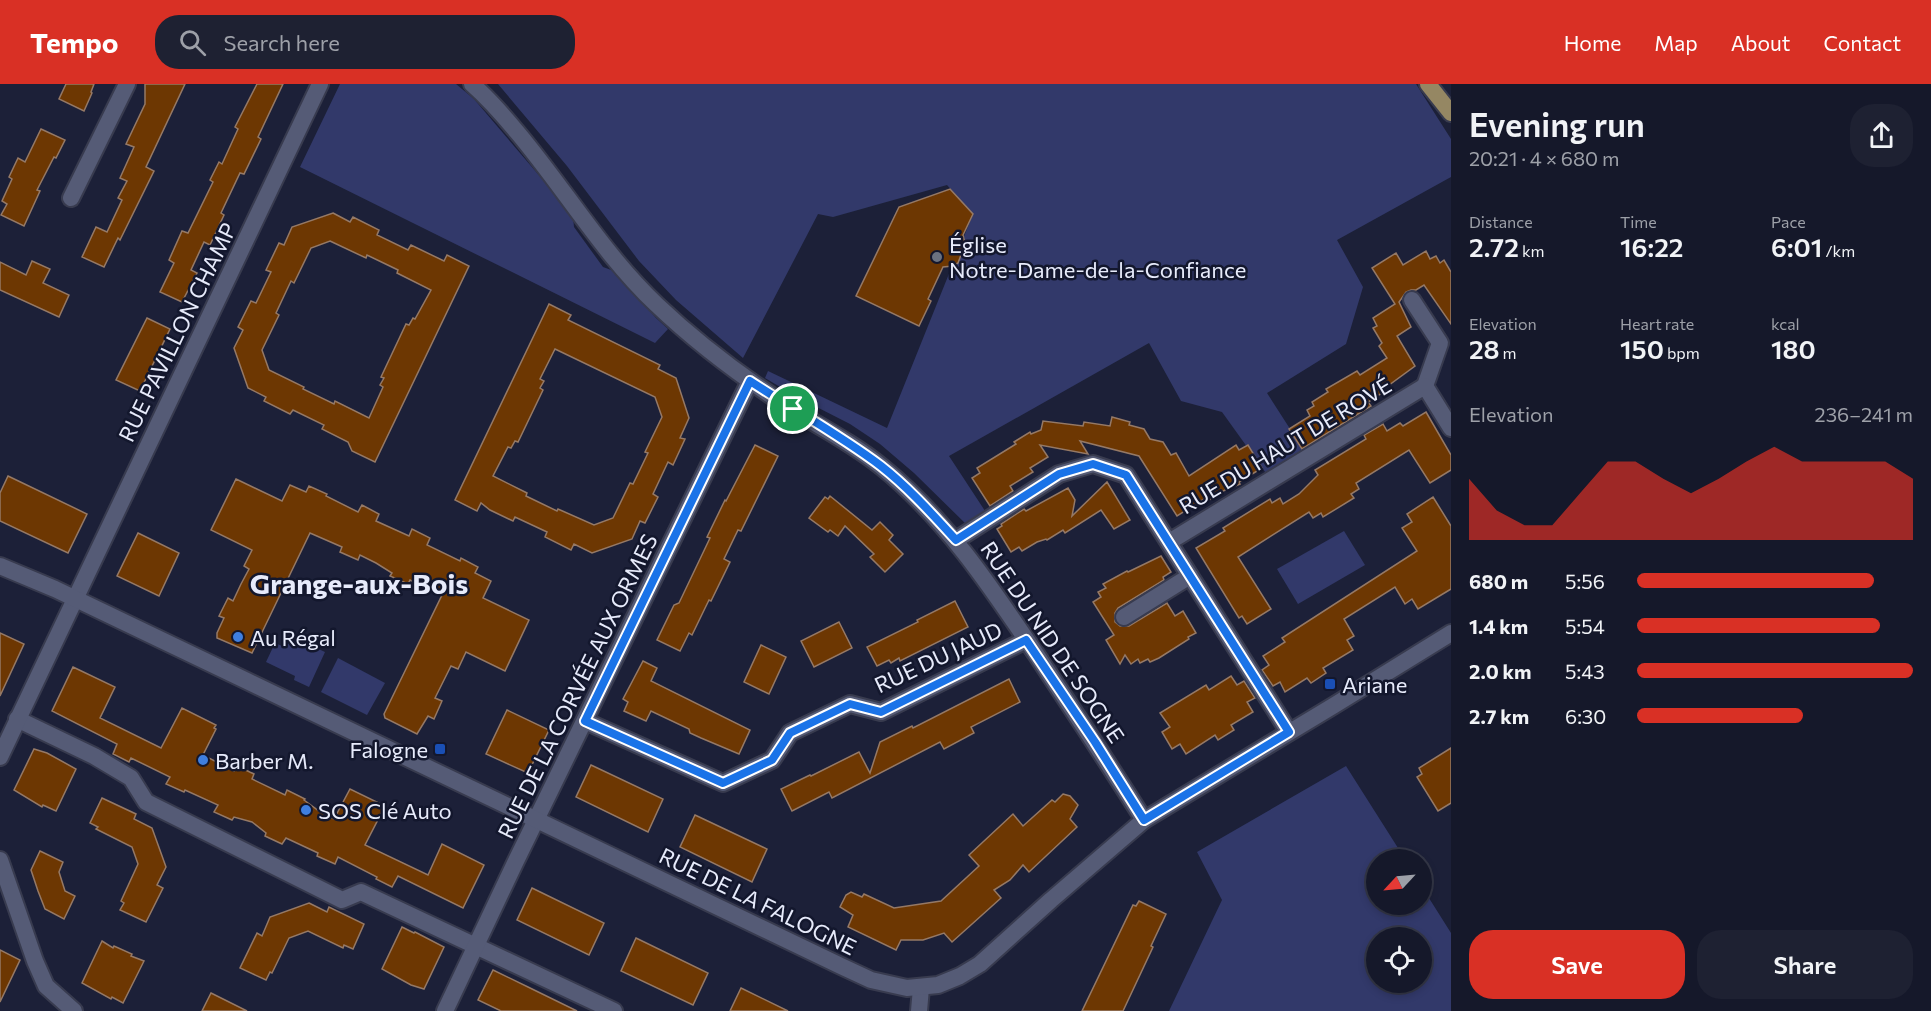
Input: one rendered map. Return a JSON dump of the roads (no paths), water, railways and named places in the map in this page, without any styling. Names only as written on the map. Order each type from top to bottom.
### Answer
[{"type":"main road","points":[[1428,84],[1451,112]]},
{"type":"main road","points":[[1436,84],[1451,112]]},
{"type":"street","points":[[71,198],[127,84]]},
{"type":"street","name":"RUE PAVILLON CHAMP","points":[[0,757],[320,84]]},
{"type":"street","name":"RUE DU NID DE SOGNE","points":[[472,84],[488,98],[542,161],[604,245],[656,303],[717,357],[750,381],[844,440],[882,467],[923,504],[956,540],[1095,742],[1144,820]]},
{"type":"street","name":"RUE DU HAUT DE ROVÉ","points":[[1169,542],[1425,386],[1440,342],[1412,300]]},
{"type":"street","name":"RUE DE LA CORVÉE AUX ORMES","points":[[445,1011],[750,381]]},
{"type":"street","name":"RUE DU HAUT DE ROVÉ","points":[[1425,386],[1451,428]]},
{"type":"street","points":[[956,540],[1059,474],[1093,464],[1126,475],[1289,732]]},
{"type":"street","name":"RUE DE LA FALOGNE","points":[[0,566],[75,599],[871,980],[907,988],[938,985],[980,964],[1144,820],[1451,633]]},
{"type":"street","points":[[1124,617],[1190,576]]},
{"type":"street","name":"RUE DU JAUD","points":[[585,721],[723,783],[772,760],[790,733],[850,704],[881,712],[1026,640]]},
{"type":"street","points":[[17,719],[94,756],[131,778],[146,802],[342,900],[361,892],[614,1011]]},
{"type":"street","points":[[0,860],[5,894],[46,986],[74,1011]]},
{"type":"street","points":[[919,1011],[921,988]]},
{"type":"place","name":"Église Notre-Dame-de-la-Confiance","points":[[937,257]]},
{"type":"place","name":"Au Régal","points":[[238,637]]},
{"type":"place","name":"Ariane","points":[[1330,684]]},
{"type":"place","name":"Falogne","points":[[440,749]]},
{"type":"place","name":"Barber M.","points":[[203,760]]},
{"type":"place","name":"SOS Clé Auto","points":[[306,810]]},
{"type":"district","name":"Grange-aux-Bois","points":[[359,583]]}]
